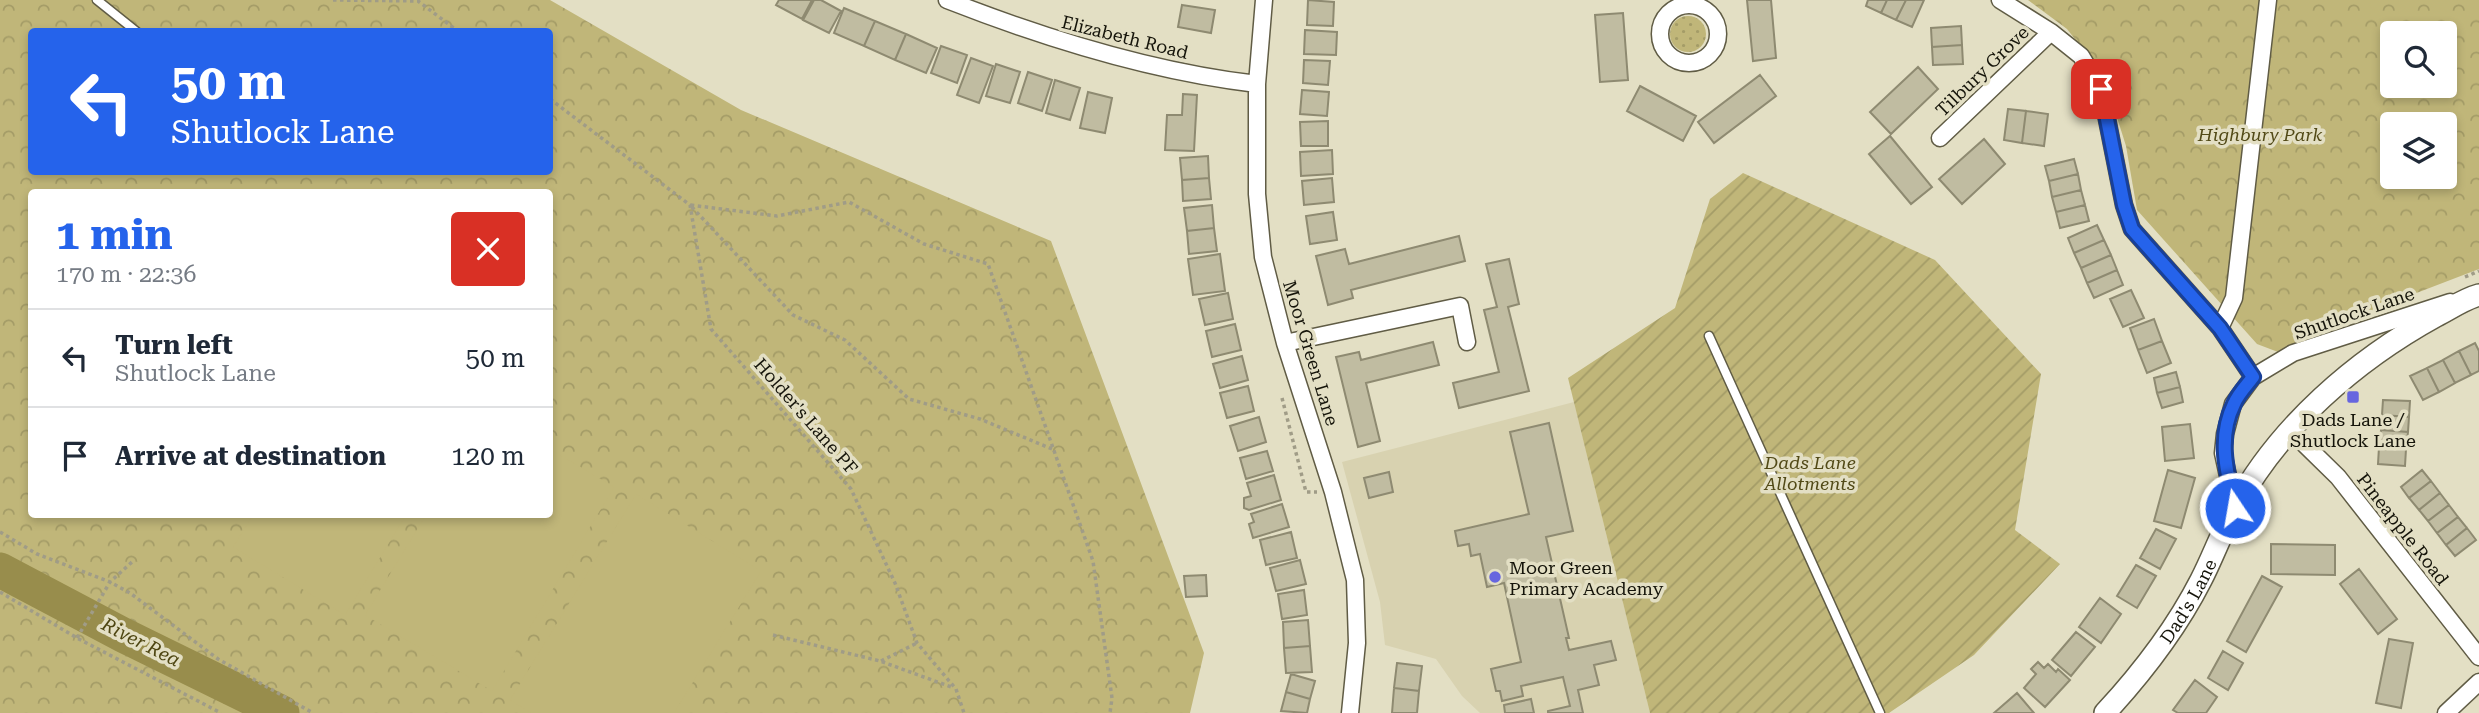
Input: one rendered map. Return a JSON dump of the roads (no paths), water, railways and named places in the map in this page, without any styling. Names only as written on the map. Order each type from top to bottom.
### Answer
[{"type":"street","name":"Elizabeth Road","points":[[947,0],[1052,39],[1210,78],[1257,84]]},
{"type":"street","name":"Moor Green Lane","points":[[1264,0],[1257,84],[1256,194],[1262,245],[1285,343],[1333,492],[1355,580],[1357,643],[1350,713]]},
{"type":"street","points":[[2000,0],[2051,32],[2081,56],[2101,89],[2124,205],[2132,229],[2220,328],[2253,377]]},
{"type":"street","points":[[2220,328],[2234,298],[2268,0]]},
{"type":"street","name":"Tilbury Grove","points":[[1940,138],[2051,32]]},
{"type":"street","name":"Shutlock Lane","points":[[2235,508],[2223,453],[2225,434],[2234,404],[2253,377],[2293,353],[2428,308],[2476,296]]},
{"type":"street","name":"Dad's Lane","points":[[2105,713],[2172,631],[2201,582],[2235,508],[2261,467],[2290,430],[2337,384],[2385,348],[2410,331],[2476,296]]},
{"type":"street","points":[[1285,343],[1460,306],[1467,342]]},
{"type":"street","name":"Pineapple Road","points":[[2290,430],[2338,477],[2479,657]]},
{"type":"street","points":[[2446,713],[2479,682]]},
{"type":"lane","points":[[97,0],[133,28]]},
{"type":"lane","points":[[1709,336],[1880,713]]},
{"type":"waterway","name":"River Rea","points":[[0,570],[123,635],[282,713]]},
{"type":"place","name":"Dads Lane / Shutlock Lane","points":[[2353,397]]},
{"type":"place","name":"Moor Green Primary Academy","points":[[1495,577]]},
{"type":"park label","name":"Highbury Park","points":[[2260,134]]},
{"type":"park label","name":"Dads Lane Allotments","points":[[1810,472]]}]
